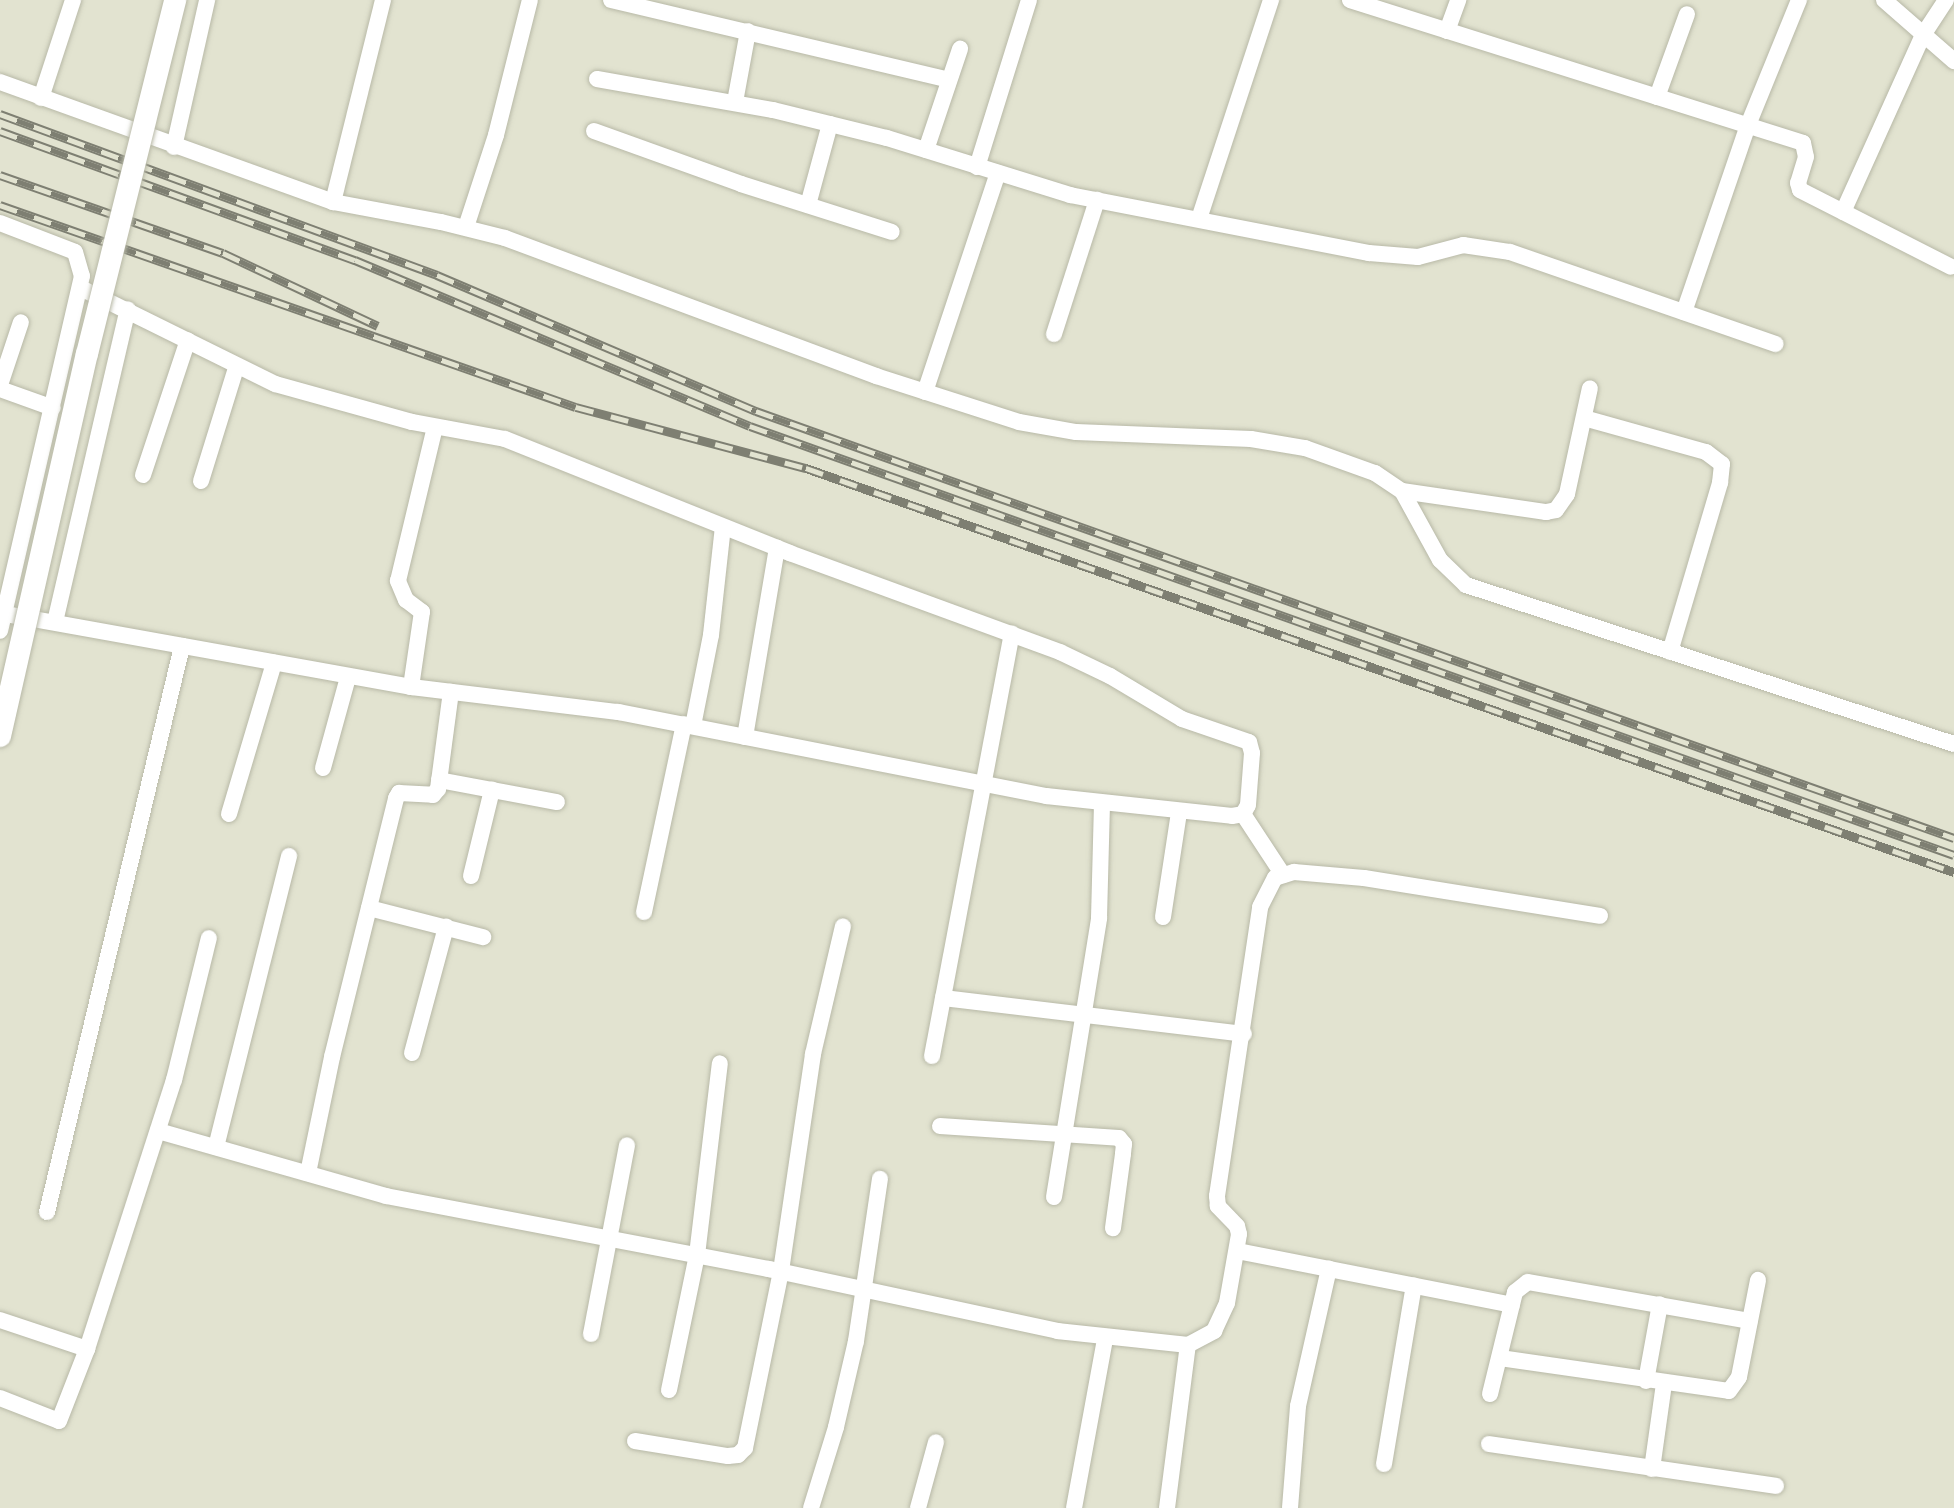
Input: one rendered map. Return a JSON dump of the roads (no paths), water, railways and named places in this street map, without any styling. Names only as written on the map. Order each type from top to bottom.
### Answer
[{"type":"street","points":[[41,98],[73,0]]},
{"type":"street","points":[[0,736],[87,354],[175,0]]},
{"type":"street","points":[[174,147],[207,0]]},
{"type":"street","points":[[333,202],[383,0]]},
{"type":"street","points":[[466,227],[496,135],[530,0]]},
{"type":"street","points":[[611,0],[949,80]]},
{"type":"street","points":[[977,167],[1029,0]]},
{"type":"street","points":[[1199,219],[1271,0]]},
{"type":"street","points":[[1350,0],[1803,143],[1806,157],[1798,183],[1800,190],[1951,267]]},
{"type":"street","points":[[1447,31],[1458,0]]},
{"type":"street","points":[[1684,312],[1748,125],[1799,0]]},
{"type":"street","points":[[1884,0],[1954,61]]},
{"type":"street","points":[[1843,212],[1923,35],[1946,0]]},
{"type":"street","points":[[1657,97],[1687,14]]},
{"type":"street","points":[[735,102],[748,31]]},
{"type":"street","points":[[926,150],[960,49]]},
{"type":"street","points":[[597,79],[735,102],[830,124],[1097,200],[1395,257],[1418,257],[1463,245],[1496,249],[1776,344]]},
{"type":"street","points":[[0,82],[333,202],[466,227],[550,253],[925,392],[1044,428],[1277,442],[1375,473],[1402,491],[1546,512],[1556,510],[1567,494],[1590,388]]},
{"type":"street","points":[[808,205],[830,124]]},
{"type":"street","points":[[594,131],[892,232]]},
{"type":"street","points":[[925,392],[998,173]]},
{"type":"street","points":[[1054,334],[1097,200]]},
{"type":"street","points":[[0,223],[75,252],[82,267],[81,288],[0,631]]},
{"type":"street","points":[[81,288],[128,309],[236,368],[275,384],[435,427],[505,439],[777,548],[1012,634],[1092,667],[1182,719],[1249,742],[1252,753],[1249,797],[1243,814]]},
{"type":"street","points":[[55,622],[128,309]]},
{"type":"street","points":[[21,322],[0,387],[53,408]]},
{"type":"street","points":[[143,475],[188,340]]},
{"type":"street","points":[[201,481],[236,368]]},
{"type":"street","points":[[1584,418],[1706,452],[1722,464],[1720,483],[1670,652]]},
{"type":"street","points":[[411,687],[422,612],[406,600],[398,581],[435,427]]},
{"type":"street","points":[[1402,491],[1440,560],[1466,585],[1954,744]]},
{"type":"street","points":[[644,912],[711,635],[723,527]]},
{"type":"street","points":[[745,737],[777,548]]},
{"type":"street","points":[[2,613],[348,677],[689,725],[983,785],[1102,804],[1179,812],[1243,814]]},
{"type":"street","points":[[932,1056],[1012,634]]},
{"type":"street","points":[[47,1212],[182,646]]},
{"type":"street","points":[[229,814],[274,663]]},
{"type":"street","points":[[323,768],[348,677]]},
{"type":"street","points":[[308,1173],[399,793],[433,795],[439,780],[451,692]]},
{"type":"street","points":[[439,780],[557,802]]},
{"type":"street","points":[[471,876],[492,790]]},
{"type":"street","points":[[1054,1197],[1099,918],[1102,804]]},
{"type":"street","points":[[1163,917],[1179,812]]},
{"type":"street","points":[[1243,814],[1283,875]]},
{"type":"street","points":[[216,1147],[289,856]]},
{"type":"street","points":[[158,1131],[386,1196],[781,1271],[1057,1331],[1105,1339],[1188,1345],[1214,1331],[1221,1322],[1237,1251],[1237,1226],[1218,1206],[1217,1196],[1244,1034],[1260,907],[1269,885],[1283,875],[1305,873],[1364,878],[1600,916]]},
{"type":"street","points":[[369,908],[483,937]]},
{"type":"street","points":[[635,1441],[728,1456],[738,1455],[745,1448],[781,1271],[813,1054],[843,926]]},
{"type":"street","points":[[412,1053],[446,927]]},
{"type":"street","points":[[0,1398],[59,1421],[87,1349],[158,1131],[182,1051],[209,938]]},
{"type":"street","points":[[943,998],[1244,1034]]},
{"type":"street","points":[[669,1390],[697,1255],[720,1063]]},
{"type":"street","points":[[940,1126],[1109,1136],[1124,1144],[1113,1228]]},
{"type":"street","points":[[591,1334],[627,1145]]},
{"type":"street","points":[[811,1508],[848,1379],[865,1288],[880,1179]]},
{"type":"street","points":[[1237,1251],[1512,1305]]},
{"type":"street","points":[[1290,1508],[1298,1406],[1329,1268]]},
{"type":"street","points":[[1500,1358],[1729,1391],[1739,1377],[1758,1280]]},
{"type":"street","points":[[1490,1394],[1515,1292],[1528,1282],[1750,1321]]},
{"type":"street","points":[[1384,1464],[1414,1285]]},
{"type":"street","points":[[1646,1381],[1660,1304]]},
{"type":"street","points":[[0,1320],[87,1349]]},
{"type":"street","points":[[1074,1508],[1105,1339]]},
{"type":"street","points":[[1167,1508],[1188,1345]]},
{"type":"street","points":[[1652,1469],[1664,1384]]},
{"type":"street","points":[[918,1508],[936,1442]]},
{"type":"street","points":[[1489,1444],[1776,1486]]},
{"type":"railway","points":[[0,114],[437,275],[756,411],[1954,838]]},
{"type":"railway","points":[[0,131],[355,260],[750,426],[1954,855]]},
{"type":"railway","points":[[0,175],[223,253],[378,326]]},
{"type":"railway","points":[[0,205],[576,407],[806,468],[1954,872]]}]
